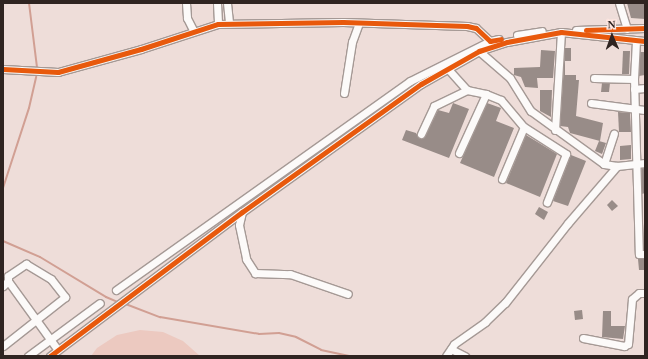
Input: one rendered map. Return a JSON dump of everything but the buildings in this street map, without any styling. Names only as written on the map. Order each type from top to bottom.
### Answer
[{"type":"street","points":[[186,3],[187,18],[193,30]]},
{"type":"street","points":[[217,3],[218,24]]},
{"type":"street","points":[[619,3],[627,29]]},
{"type":"street","points":[[227,4],[229,23]]},
{"type":"street","points":[[3,69],[58,72],[182,37],[193,30],[229,23],[359,23],[468,26],[476,28],[490,41]]},
{"type":"street","points":[[344,93],[352,42],[359,23]]},
{"type":"street","points":[[116,290],[410,81],[490,41],[532,32],[645,28]]},
{"type":"street","points":[[554,130],[561,32]]},
{"type":"street","points":[[50,356],[242,212],[421,84],[479,51],[507,42],[561,32],[645,41]]},
{"type":"street","points":[[636,41],[634,89],[639,254],[645,254]]},
{"type":"street","points":[[479,51],[510,78],[531,111],[554,130],[604,164],[617,166],[645,163]]},
{"type":"street","points":[[448,68],[467,90]]},
{"type":"street","points":[[594,78],[634,79]]},
{"type":"street","points":[[634,89],[645,88]]},
{"type":"street","points":[[421,134],[434,106],[467,90],[486,94],[506,104],[524,127],[566,154],[547,202]]},
{"type":"street","points":[[459,153],[486,94]]},
{"type":"street","points":[[591,103],[645,110]]},
{"type":"street","points":[[502,179],[524,127]]},
{"type":"street","points":[[604,164],[614,134]]},
{"type":"street","points":[[446,356],[451,349],[505,303],[568,222],[617,166]]},
{"type":"street","points":[[242,212],[239,225],[246,259],[255,273],[290,274],[348,294]]},
{"type":"street","points":[[3,346],[36,321],[65,297],[50,279],[26,264],[8,276],[6,284],[36,321],[58,350]]},
{"type":"street","points":[[150,265],[158,275]]},
{"type":"street","points":[[583,338],[624,346],[628,344],[632,299],[639,293],[645,293]]},
{"type":"street","points":[[28,356],[100,303]]},
{"type":"street","points":[[451,349],[465,356]]},
{"type":"shaded area","points":[[140,330],[163,332],[183,341],[200,356],[91,356],[97,348],[117,335]]},
{"type":"waterway","points":[[29,3],[37,67]]},
{"type":"waterway","points":[[3,188],[29,108],[36,77]]},
{"type":"waterway","points":[[3,241],[40,257],[106,297],[118,302]]},
{"type":"waterway","points":[[123,303],[160,317],[259,334],[279,333],[296,337],[321,350],[350,356]]},
{"type":"cycle path","points":[[3,69],[58,72],[141,49],[218,24],[343,22],[467,26],[476,28],[490,41],[501,39]]},
{"type":"cycle path","points":[[586,30],[645,28]]},
{"type":"cycle path","points":[[50,356],[242,212],[421,84],[479,51],[507,42],[561,32],[645,41]]}]
